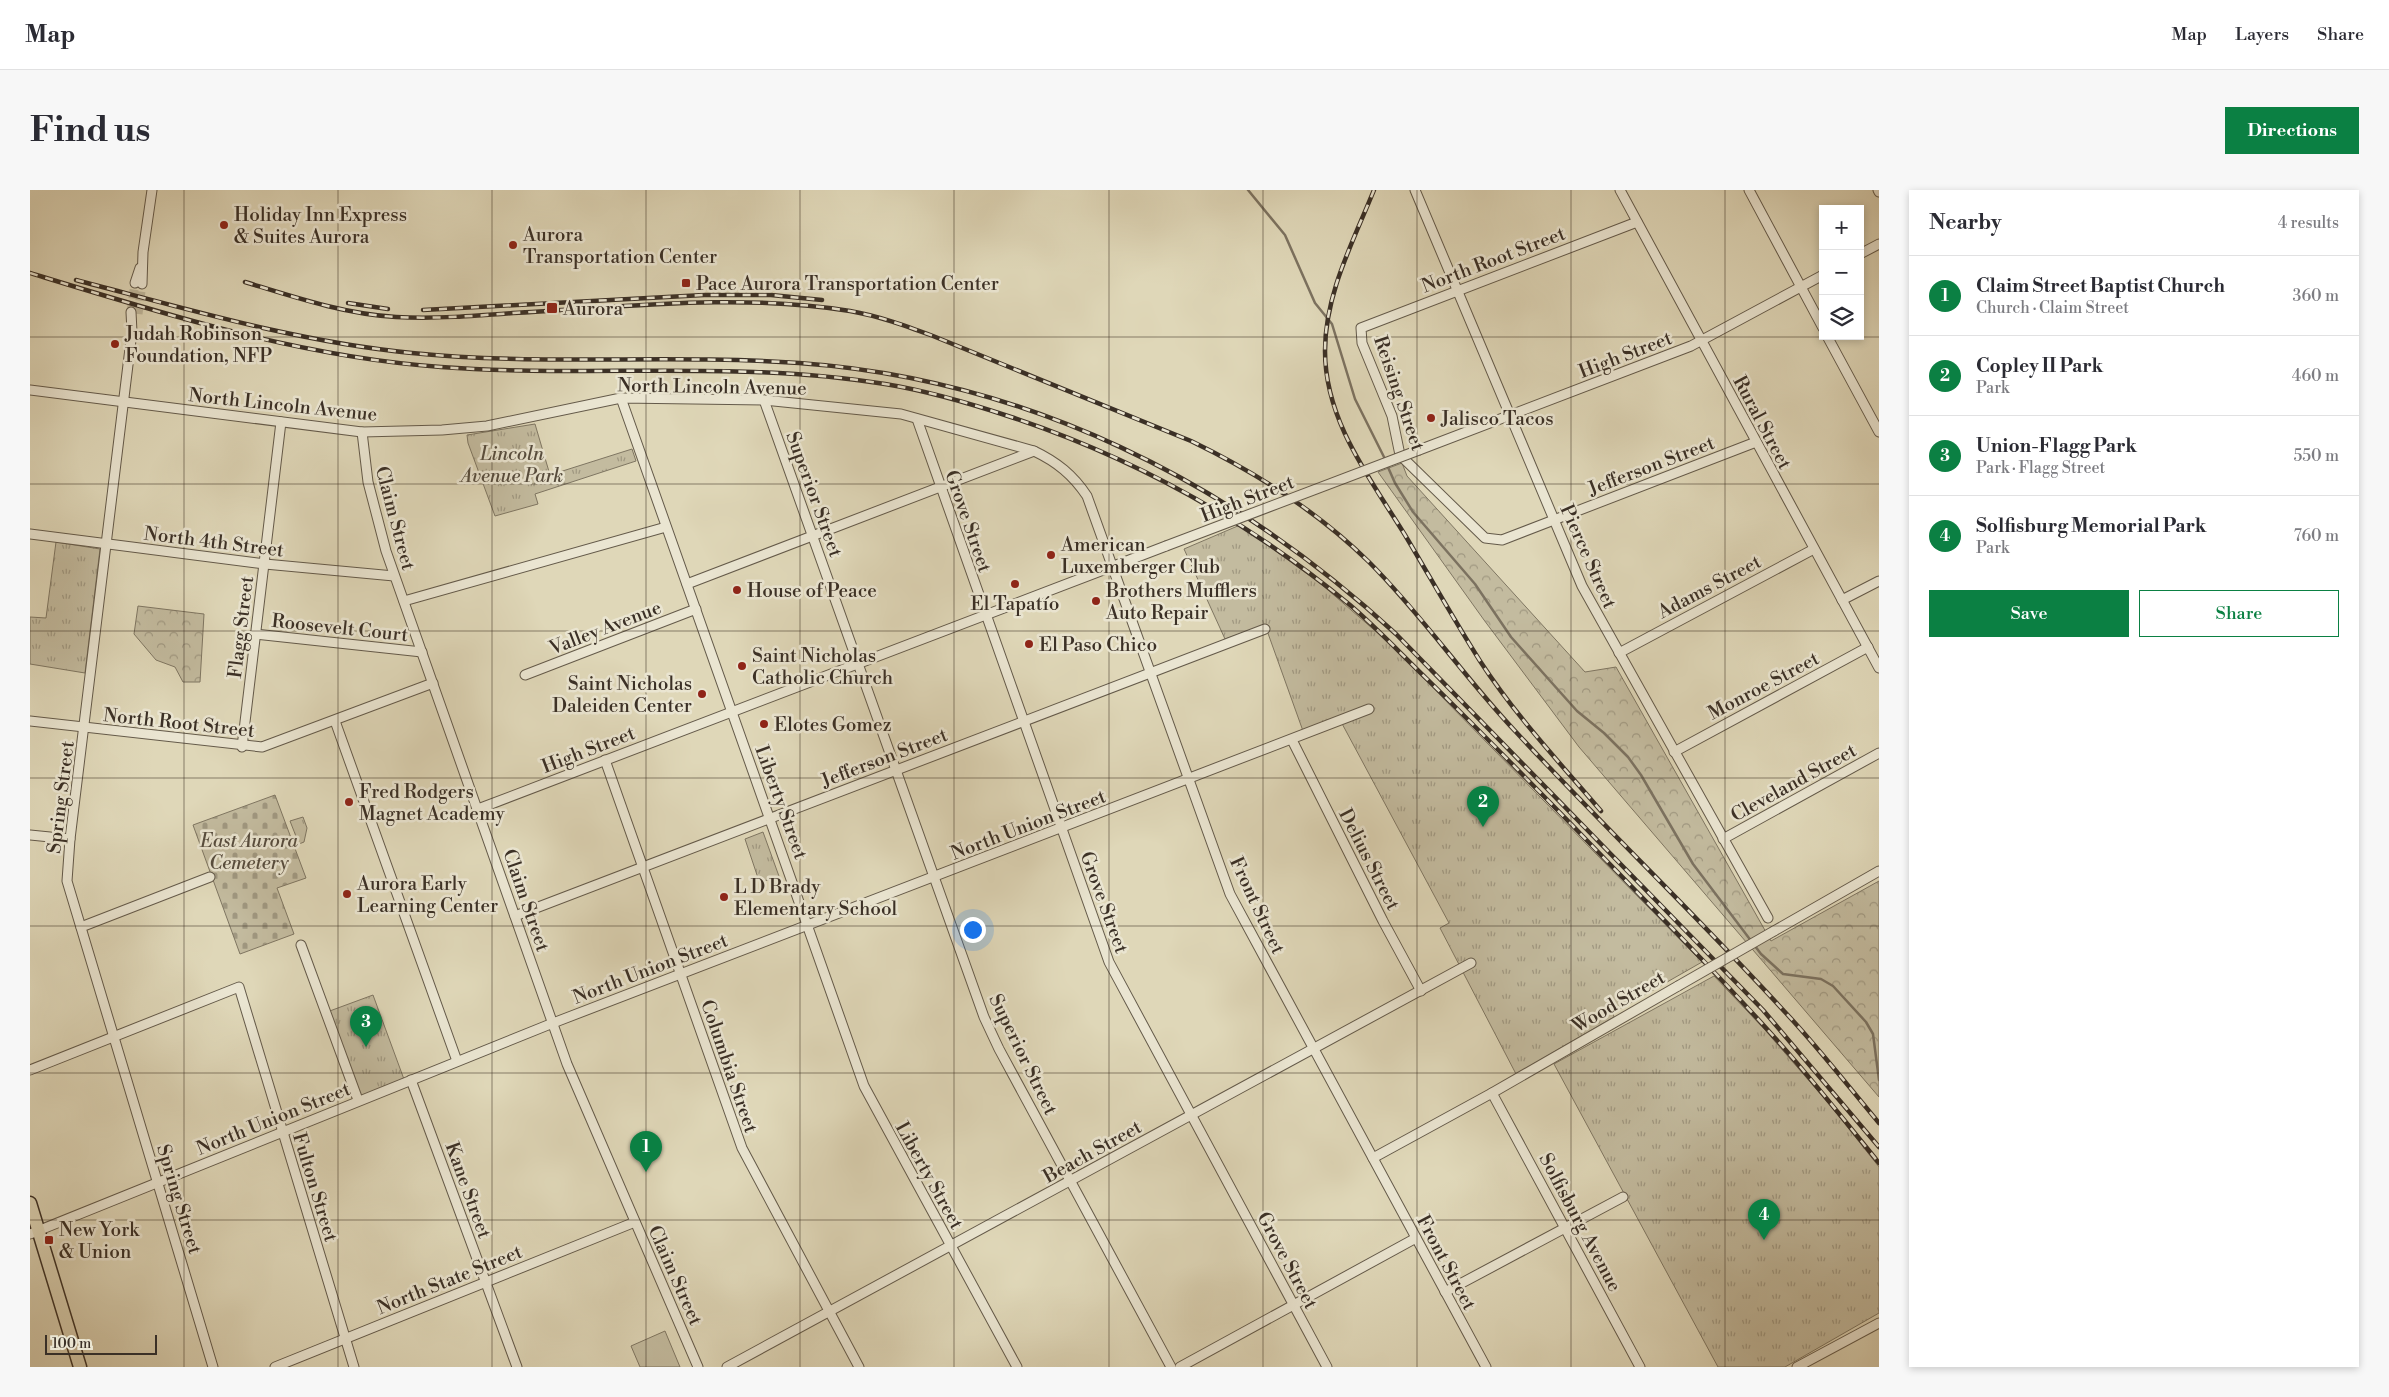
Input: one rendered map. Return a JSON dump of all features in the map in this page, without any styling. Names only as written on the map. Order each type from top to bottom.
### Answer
[{"type":"main road","points":[[30,1203],[34,1232],[80,1367]]},
{"type":"street","points":[[138,284],[152,190]]},
{"type":"street","name":"Pierce Street","points":[[1415,190],[1582,586],[1768,918]]},
{"type":"street","name":"Rural Street","points":[[1620,190],[1879,668]]},
{"type":"street","points":[[1749,190],[1819,321]]},
{"type":"street","name":"North Root Street","points":[[1361,328],[1458,289],[1637,222]]},
{"type":"street","points":[[1864,252],[1879,244]]},
{"type":"street","name":"High Street","points":[[478,808],[1511,415],[1701,340],[1819,277]]},
{"type":"street","name":"Spring Street","points":[[134,313],[70,840],[67,881],[213,1367]]},
{"type":"street","name":"Reising Street","points":[[1361,328],[1362,342],[1392,416],[1400,455],[1485,538],[1502,540]]},
{"type":"street","points":[[1829,340],[1879,432]]},
{"type":"street","name":"North Lincoln Avenue","points":[[30,390],[362,432],[442,430],[487,426],[621,398],[764,400],[901,414],[1034,451]]},
{"type":"street","name":"Liberty Street","points":[[621,398],[864,1086],[1017,1367]]},
{"type":"street","name":"Superior Street","points":[[764,400],[991,1033],[1171,1367]]},
{"type":"street","name":"Grove Street","points":[[917,419],[1109,962],[1328,1367]]},
{"type":"street","name":"Flagg Street","points":[[242,747],[281,422]]},
{"type":"street","name":"Claim Street","points":[[362,432],[363,458],[374,515],[568,1064],[698,1367]]},
{"type":"street","name":"Jefferson Street","points":[[1502,540],[1756,442]]},
{"type":"street","points":[[687,584],[1034,451]]},
{"type":"street","name":"Front Street","points":[[1034,451],[1053,460],[1079,484],[1087,496],[1230,894],[1486,1367]]},
{"type":"street","points":[[404,601],[666,527]]},
{"type":"street","name":"North 4th Street","points":[[30,534],[265,564],[394,576]]},
{"type":"street","name":"Adams Street","points":[[1619,653],[1814,548]]},
{"type":"street","points":[[1842,600],[1879,580]]},
{"type":"street","name":"Valley Avenue","points":[[525,675],[696,610]]},
{"type":"street","name":"Jefferson Street","points":[[515,916],[1266,629]]},
{"type":"street","name":"Roosevelt Court","points":[[255,634],[422,652]]},
{"type":"street","name":"Monroe Street","points":[[1674,752],[1868,647]]},
{"type":"street","name":"North Root Street","points":[[30,721],[242,747],[262,747],[433,683]]},
{"type":"street","name":"North Union Street","points":[[34,1232],[457,1061],[1369,709]]},
{"type":"street","points":[[335,720],[457,1061]]},
{"type":"street","name":"Delius Street","points":[[1292,740],[1383,921],[1421,991]]},
{"type":"street","name":"Cleveland Street","points":[[1723,839],[1879,753]]},
{"type":"street","name":"Columbia Street","points":[[605,760],[746,1157],[859,1367]]},
{"type":"street","points":[[30,835],[70,840]]},
{"type":"street","name":"Wood Street","points":[[1373,1158],[1492,1093],[1879,871]]},
{"type":"street","points":[[81,927],[210,877]]},
{"type":"street","points":[[301,945],[358,1100]]},
{"type":"street","name":"Beach Street","points":[[727,1367],[1472,963]]},
{"type":"street","name":"Fulton Street","points":[[114,1037],[239,988],[354,1367]]},
{"type":"street","points":[[30,1070],[114,1037]]},
{"type":"street","name":"Kane Street","points":[[411,1080],[517,1367]]},
{"type":"street","name":"Solfisburg Avenue","points":[[1492,1093],[1640,1367]]},
{"type":"street","points":[[1445,1292],[1623,1197]]},
{"type":"street","name":"North State Street","points":[[274,1367],[635,1222]]},
{"type":"street","points":[[1180,1367],[1416,1238]]},
{"type":"street","points":[[1797,1367],[1879,1323]]},
{"type":"green space","name":"Lincoln Avenue Park","points":[[535,424],[550,475],[632,449],[636,461],[535,494],[538,504],[495,516],[468,443],[467,435]]},
{"type":"green space","points":[[1402,463],[1407,476],[1585,672],[1616,667],[1771,941],[1879,881],[1879,1097],[1579,747],[1484,620],[1378,472]]},
{"type":"green space","points":[[1240,525],[1321,584],[1388,642],[1702,962],[1613,1013],[1614,1017],[1516,1074],[1440,928],[1449,923],[1339,718],[1303,731],[1265,625],[1225,639],[1184,549]]},
{"type":"green space","points":[[56,542],[100,549],[85,673],[30,664],[30,617],[46,618]]},
{"type":"green space","points":[[138,606],[204,614],[200,682],[183,682],[175,667],[156,660],[134,634]]},
{"type":"green space","name":"East Aurora Cemetery","points":[[275,795],[306,878],[277,888],[294,934],[240,954],[193,825]]},
{"type":"green space","points":[[303,817],[307,828],[304,842],[299,844],[290,821]]},
{"type":"green space","points":[[763,832],[780,879],[759,881],[745,839]]},
{"type":"green space","points":[[1714,976],[1765,1030],[1830,1105],[1879,1167],[1879,1313],[1785,1367],[1718,1367],[1554,1064]]},
{"type":"green space","points":[[373,995],[405,1082],[359,1098],[327,1012]]},
{"type":"green space","points":[[665,1331],[680,1367],[640,1367],[631,1346]]},
{"type":"waterway","points":[[1248,190],[1285,235],[1315,303],[1332,324],[1355,399],[1385,459]]},
{"type":"waterway","points":[[1387,465],[1395,483],[1413,512],[1475,584],[1511,637],[1577,711],[1604,733],[1628,757],[1641,775],[1693,864],[1761,954],[1783,974],[1821,979],[1833,986],[1866,1022],[1873,1034],[1879,1080]]},
{"type":"tunnel","points":[[131,312],[135,283]]},
{"type":"tunnel","points":[[138,314],[142,284]]},
{"type":"railway","points":[[1374,190],[1349,249],[1335,289],[1326,330],[1327,377],[1341,425],[1364,470],[1480,661],[1523,720],[1601,811]]},
{"type":"railway","points":[[30,273],[131,304],[233,332],[284,344],[388,362],[497,370],[774,373],[830,377],[885,384],[917,390],[980,407],[1103,452],[1189,495],[1231,519],[1311,574],[1370,623],[1519,771],[1726,984],[1802,1068],[1879,1163]]},
{"type":"railway","points":[[76,280],[285,333],[369,348],[412,353],[509,359],[702,359],[799,363],[883,373],[965,391],[1044,415],[1120,447],[1194,485],[1265,529],[1332,579],[1396,634],[1763,1010],[1879,1147]]},
{"type":"railway","points":[[245,282],[338,309],[396,317],[454,317],[639,305],[724,302],[767,303],[850,311],[882,318],[933,336],[1191,441],[1215,453],[1285,494],[1329,526],[1369,562],[1407,603],[1497,711],[1784,1011],[1879,1123]]},
{"type":"railway","points":[[423,310],[704,295],[771,295],[822,300]]},
{"type":"railway","points":[[348,303],[388,309]]},
{"type":"place","name":"Holiday Inn Express & Suites Aurora","points":[[224,225]]},
{"type":"place","name":"Aurora Transportation Center","points":[[513,245]]},
{"type":"place","name":"Pace Aurora Transportation Center","points":[[686,283]]},
{"type":"place","name":"Aurora","points":[[552,308]]},
{"type":"place","name":"Judah Robinson Foundation, NFP","points":[[115,344]]},
{"type":"place","name":"Jalisco Tacos","points":[[1431,418]]},
{"type":"place","name":"American Luxemberger Club","points":[[1051,555]]},
{"type":"place","name":"El Tapatío","points":[[1015,584]]},
{"type":"place","name":"House of Peace","points":[[737,590]]},
{"type":"place","name":"Brothers Mufflers Auto Repair","points":[[1096,601]]},
{"type":"place","name":"El Paso Chico","points":[[1029,644]]},
{"type":"place","name":"Saint Nicholas Catholic Church","points":[[742,666]]},
{"type":"place","name":"Saint Nicholas Daleiden Center","points":[[702,694]]},
{"type":"place","name":"Elotes Gomez","points":[[764,724]]},
{"type":"place","name":"Fred Rodgers Magnet Academy","points":[[349,802]]},
{"type":"place","name":"Copley II Park","points":[[1483,827]]},
{"type":"place","name":"Aurora Early Learning Center","points":[[347,894]]},
{"type":"place","name":"L D Brady Elementary School","points":[[724,897]]},
{"type":"place","name":"Union-Flagg Park","points":[[366,1047]]},
{"type":"place","name":"Claim Street Baptist Church","points":[[646,1172]]},
{"type":"place","name":"New York & Union","points":[[49,1240]]},
{"type":"place","name":"Solfisburg Memorial Park","points":[[1764,1240]]}]
